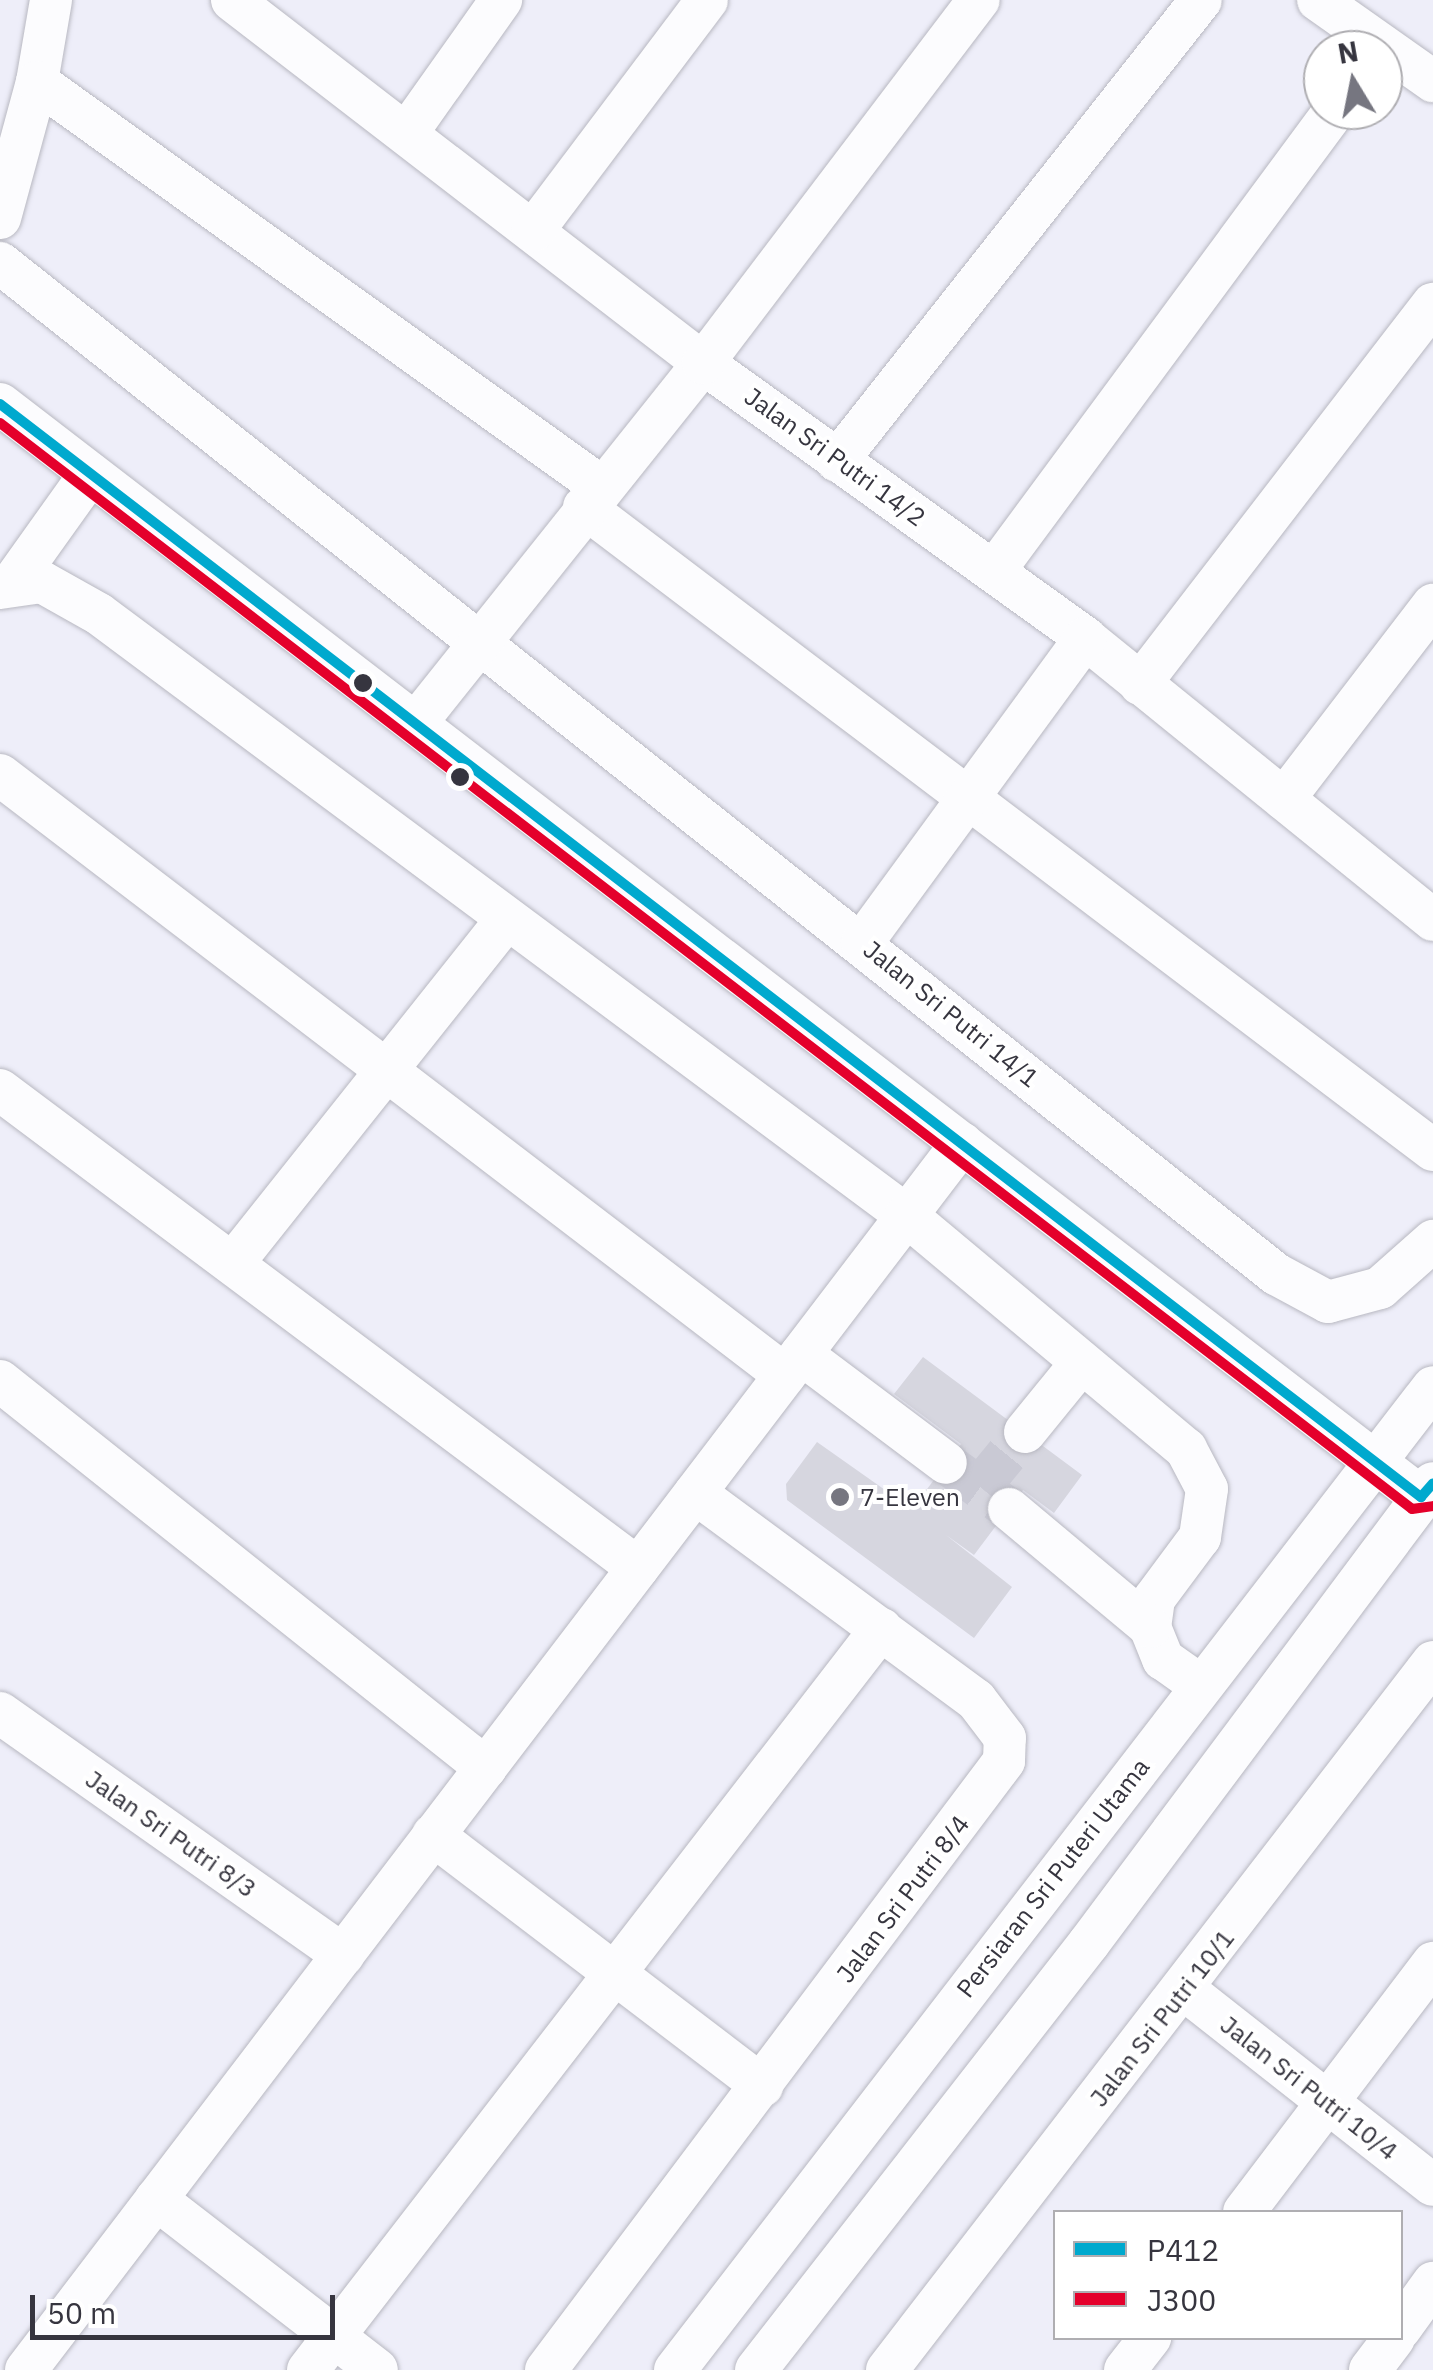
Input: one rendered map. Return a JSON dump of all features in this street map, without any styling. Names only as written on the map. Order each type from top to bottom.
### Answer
[{"type":"street","points":[[0,218],[37,82],[52,0]]},
{"type":"street","name":"Jalan Sri Putri 14/2","points":[[232,0],[704,363],[1085,638],[1433,920]]},
{"type":"street","points":[[407,133],[501,0]]},
{"type":"street","points":[[533,230],[707,0]]},
{"type":"street","points":[[416,724],[592,497],[704,363],[980,0]]},
{"type":"street","points":[[837,461],[1201,0]]},
{"type":"street","points":[[1318,0],[1433,81]]},
{"type":"street","points":[[37,82],[592,497],[965,797],[1433,1150]]},
{"type":"street","points":[[995,570],[1320,130]]},
{"type":"street","name":"Jalan Sri Putri 14/1","points":[[0,262],[1276,1274],[1328,1302],[1380,1288],[1433,1241]]},
{"type":"street","points":[[1140,684],[1433,304]]},
{"type":"street","points":[[0,404],[1374,1460],[1427,1490],[1089,1943],[756,2370]]},
{"type":"street","points":[[6,585],[90,474]]},
{"type":"street","points":[[6,585],[42,582],[98,614],[906,1215],[1186,1449],[1207,1489],[1200,1537],[1154,1599],[1150,1626]]},
{"type":"street","points":[[1284,799],[1433,605]]},
{"type":"street","points":[[862,942],[1085,638]]},
{"type":"street","points":[[0,775],[384,1068],[793,1365],[946,1463]]},
{"type":"street","points":[[234,1262],[384,1068],[507,918]]},
{"type":"street","points":[[0,1090],[638,1568]]},
{"type":"street","points":[[26,2370],[962,1143]]},
{"type":"street","points":[[1025,1432],[1082,1363]]},
{"type":"street","points":[[0,1381],[486,1768]]},
{"type":"street","name":"Persiaran Sri Puteri Utama","points":[[675,2370],[1433,1387]]},
{"type":"street","name":"Jalan Sri Putri 8/4","points":[[546,2370],[1004,1761],[1005,1738],[993,1716],[696,1493]]},
{"type":"street","points":[[1009,1510],[1150,1626],[1163,1659],[1200,1686]]},
{"type":"street","points":[[308,2370],[881,1629]]},
{"type":"street","name":"Jalan Sri Putri 10/1","points":[[887,2370],[1185,1990],[1433,1662]]},
{"type":"street","name":"Jalan Sri Putri 8/3","points":[[0,1713],[343,1955]]},
{"type":"street","points":[[434,1835],[762,2086]]},
{"type":"street","points":[[1246,2210],[1433,1963]]},
{"type":"street","name":"Jalan Sri Putri 10/4","points":[[1185,1990],[1326,2105],[1433,2185]]},
{"type":"street","points":[[156,2199],[377,2370]]},
{"type":"street","points":[[1403,2328],[1433,2283]]},
{"type":"street","points":[[1125,2370],[1148,2340]]},
{"type":"building","points":[[923,1357],[1082,1475],[1054,1513],[1023,1490],[974,1555],[946,1535],[1012,1587],[974,1638],[787,1500],[786,1484],[817,1442],[912,1509],[961,1444],[894,1394]]},
{"type":"tunnel","points":[[980,1487],[1025,1432]]},
{"type":"tunnel","points":[[946,1463],[1009,1509]]},
{"type":"transit line","name":"P412","points":[[0,404],[1421,1497],[1433,1483]]},
{"type":"transit line","name":"J300","points":[[0,423],[1412,1509],[1433,1506]]},
{"type":"place","name":"7-Eleven","points":[[840,1497]]}]
